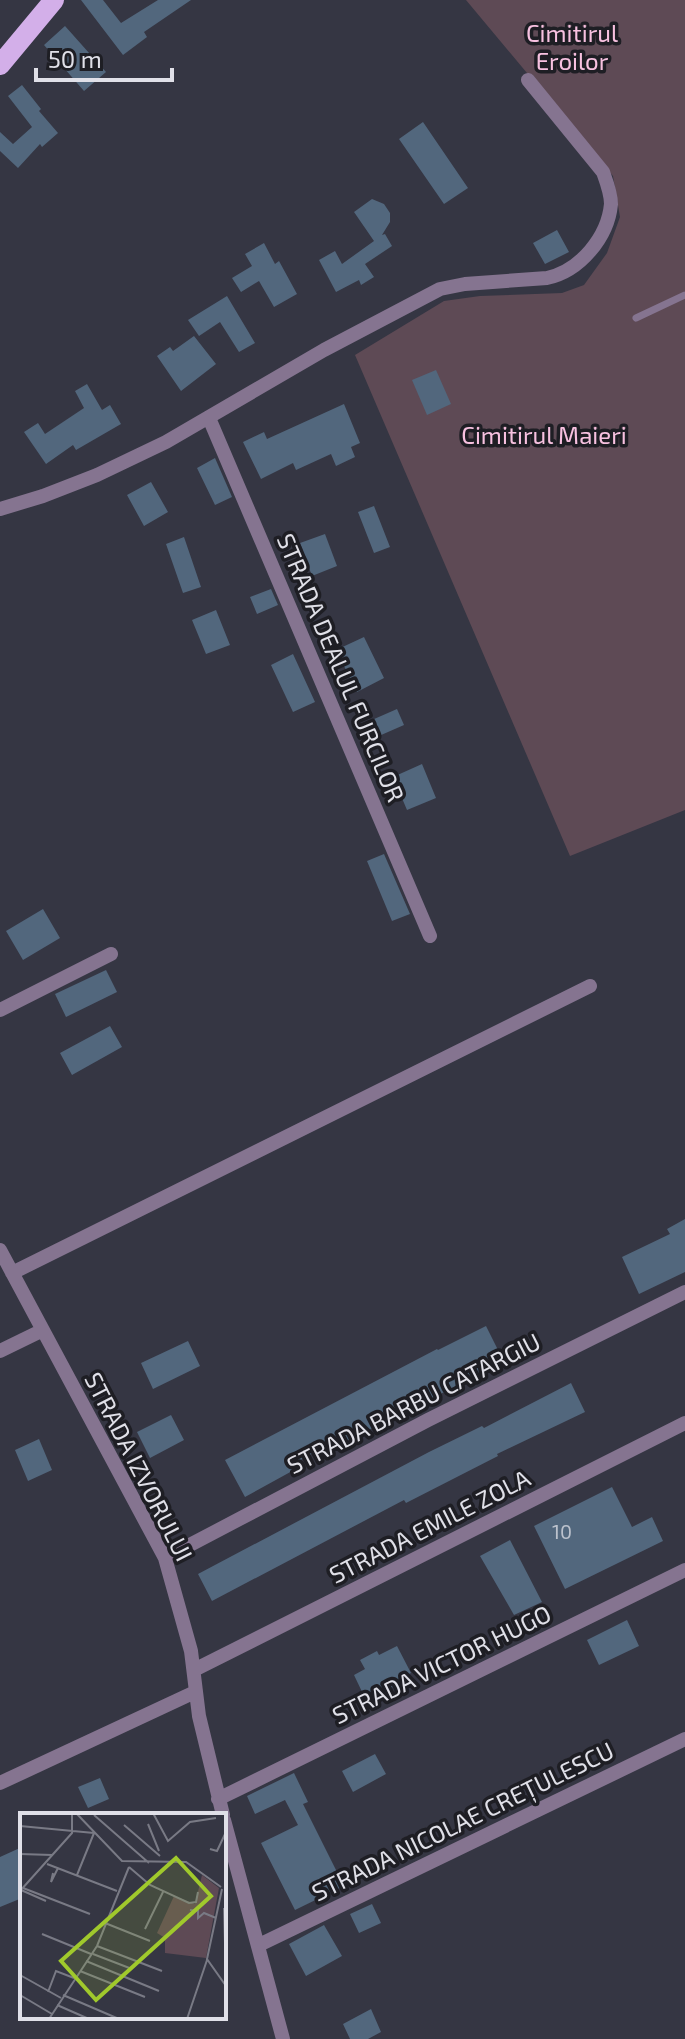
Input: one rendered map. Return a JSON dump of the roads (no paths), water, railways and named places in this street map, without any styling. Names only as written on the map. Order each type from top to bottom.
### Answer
[{"type":"main road","points":[[0,65],[54,0]]},
{"type":"street","points":[[0,509],[97,475],[209,418],[324,350],[440,289],[559,276],[576,266],[601,235],[611,206],[610,189],[603,172],[528,80]]},
{"type":"street","name":"STRADA DEALUL FURCILOR","points":[[209,418],[430,936]]},
{"type":"street","points":[[0,1010],[111,954]]},
{"type":"street","points":[[12,1273],[590,986]]},
{"type":"street","name":"STRADA IZVORULUI","points":[[0,1250],[165,1558],[191,1651],[195,1692],[222,1813]]},
{"type":"street","name":"STRADA BARBU CATARGIU","points":[[165,1558],[428,1420],[685,1292]]},
{"type":"street","points":[[0,1351],[41,1331]]},
{"type":"street","name":"STRADA EMILE ZOLA","points":[[194,1670],[685,1423]]},
{"type":"street","name":"STRADA VICTOR HUGO","points":[[218,1799],[685,1570]]},
{"type":"street","points":[[0,1783],[195,1692]]},
{"type":"street","name":"STRADA NICOLAE CREȚULESCU","points":[[259,1945],[685,1739]]},
{"type":"street","name":"STRADA IZVORULUI","points":[[226,1829],[283,2039]]},
{"type":"lane","points":[[636,318],[685,295]]},
{"type":"park label","name":"Cimitirul Eroilor","points":[[572,48]]},
{"type":"park label","name":"Cimitirul Maieri","points":[[544,436]]}]
